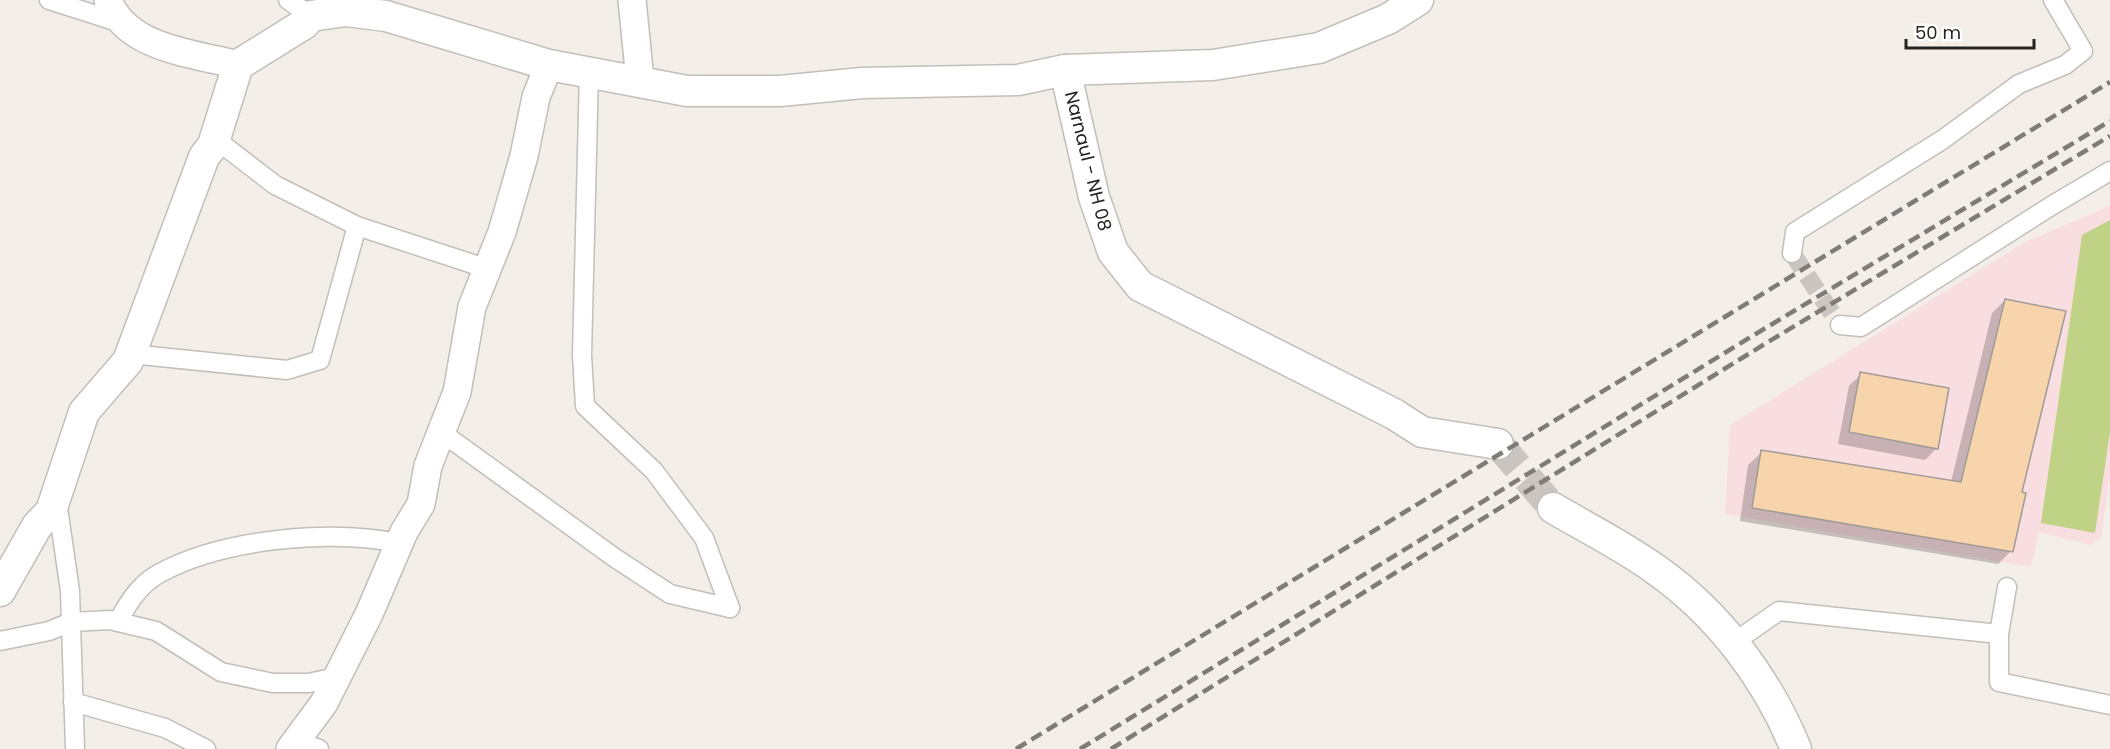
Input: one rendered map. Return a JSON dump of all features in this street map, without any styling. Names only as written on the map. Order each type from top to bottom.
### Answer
[{"type":"main road","points":[[108,0],[114,16],[144,40],[238,64]]},
{"type":"main road","points":[[632,0],[640,80]]},
{"type":"main road","name":"Narnaul - NH 08","points":[[1418,0],[1388,19],[1319,48],[1213,65],[1065,70],[1094,197],[1113,252],[1140,286],[1394,414],[1422,432],[1498,444]]},
{"type":"main road","points":[[0,591],[37,526],[51,511],[84,412],[128,361],[204,157],[214,138],[238,64],[304,24],[299,8],[386,16],[549,64],[687,91],[780,91],[862,83],[1018,80],[1065,70]]},
{"type":"main road","points":[[302,746],[369,614],[399,543],[421,504],[428,466],[457,392],[472,307],[488,269],[524,156],[536,97],[549,64]]},
{"type":"main road","points":[[1553,508],[1655,569],[1708,613],[1751,664],[1784,720],[1796,749]]},
{"type":"street","points":[[49,0],[124,24]]},
{"type":"street","points":[[1792,253],[1795,232],[1942,140],[2019,84],[2065,65],[2084,51],[2053,0]]},
{"type":"street","points":[[441,432],[615,558],[670,594],[730,608],[704,538],[654,471],[585,406],[582,355],[590,71]]},
{"type":"street","points":[[214,138],[275,185],[357,226],[488,269]]},
{"type":"street","points":[[1839,325],[1861,327],[2110,171]]},
{"type":"street","points":[[130,354],[287,370],[320,360],[357,226]]},
{"type":"street","points":[[56,496],[70,591],[75,749]]},
{"type":"street","points":[[118,622],[130,598],[161,572],[212,553],[300,536],[376,539],[399,543]]},
{"type":"street","points":[[2007,587],[1999,634],[1999,682],[2110,705]]},
{"type":"street","points":[[1733,643],[1779,611],[1999,634]]},
{"type":"street","points":[[0,641],[49,632],[71,622],[118,622],[156,632],[221,672],[273,683],[309,683],[336,677]]},
{"type":"street","points":[[73,702],[165,728],[206,749]]},
{"type":"shaded area","points":[[2110,206],[2110,475],[2101,537],[2091,545],[2039,532],[2031,567],[1725,514],[1730,425],[2025,242]]},
{"type":"green space","points":[[2110,220],[2110,432],[2095,533],[2041,523],[2082,235]]},
{"type":"building","points":[[2005,299],[2066,311],[2022,492],[2026,493],[2013,552],[1752,508],[1761,450],[1961,482]]},
{"type":"building","points":[[1860,372],[1949,388],[1938,449],[1849,432]]},
{"type":"tunnel","points":[[1792,253],[1840,325]]},
{"type":"tunnel","points":[[1498,444],[1553,508]]},
{"type":"railway","points":[[1016,749],[2110,82]]},
{"type":"railway","points":[[1080,749],[1749,338],[2110,121]]},
{"type":"railway","points":[[1111,749],[1763,345],[2110,136]]}]
